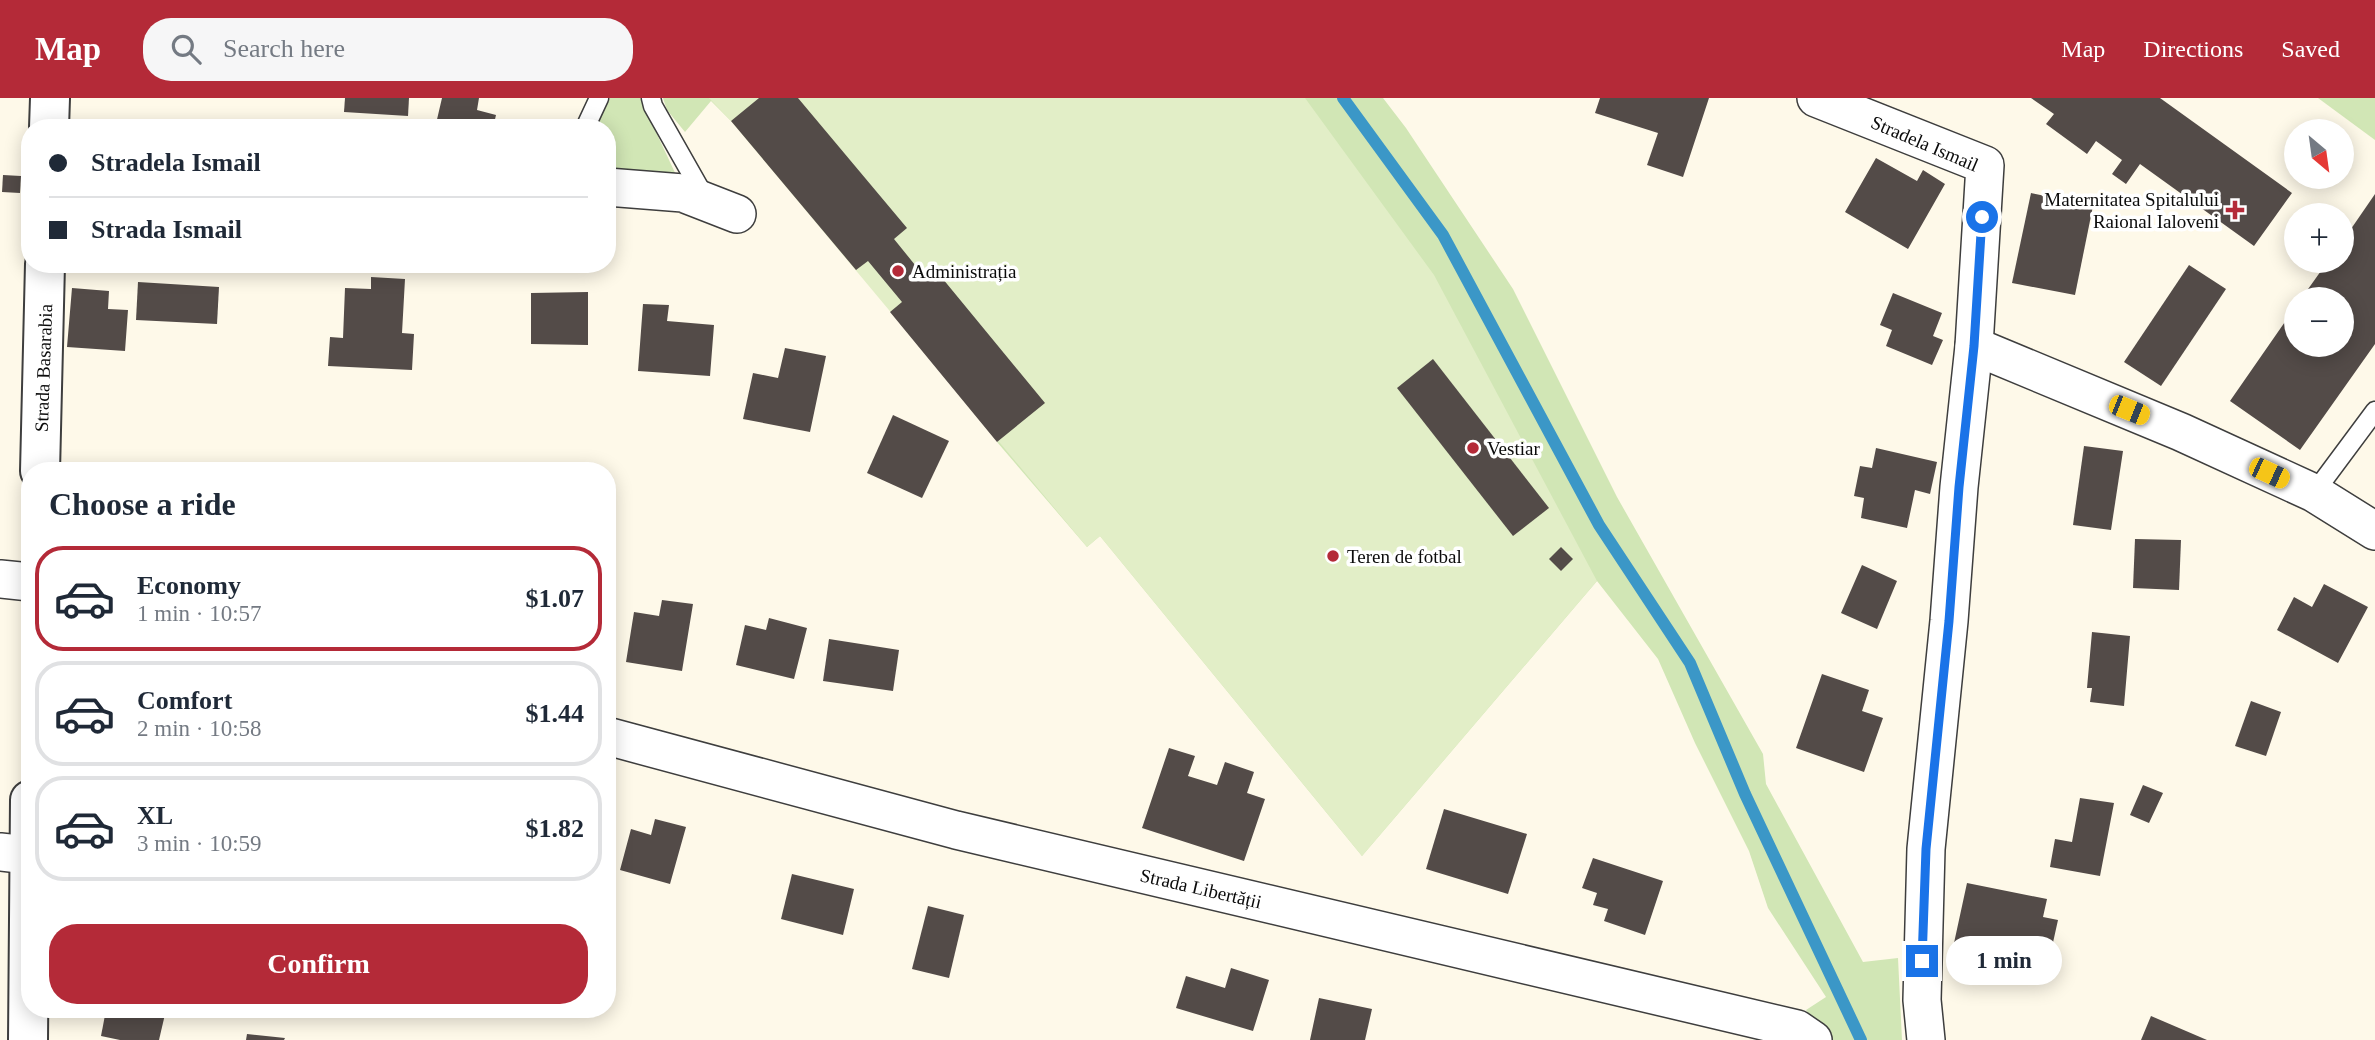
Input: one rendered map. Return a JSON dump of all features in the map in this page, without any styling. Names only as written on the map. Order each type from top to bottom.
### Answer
[{"type":"street","points":[[49,119],[50,98]]},
{"type":"street","name":"Stradela Ismail","points":[[1816,98],[1985,165],[1974,346]]},
{"type":"street","points":[[616,188],[683,193],[723,208]]},
{"type":"street","name":"Strada Basarabia","points":[[40,462],[46,273]]},
{"type":"street","points":[[1926,1040],[1922,1000],[1926,849],[1974,346],[2180,432],[2314,493],[2375,531]]},
{"type":"street","points":[[0,579],[21,581]]},
{"type":"street","name":"Strada Libertății","points":[[616,738],[956,830],[1805,1034]]},
{"type":"street","points":[[21,830],[14,854],[21,954]]},
{"type":"street","points":[[25,1018],[27,1040]]},
{"type":"lane","points":[[589,119],[599,98]]},
{"type":"lane","points":[[651,98],[653,107],[723,208]]},
{"type":"lane","points":[[2314,493],[2375,411]]},
{"type":"green space","points":[[610,98],[640,98],[677,177],[616,170],[616,119],[600,119]]},
{"type":"green space","points":[[663,98],[759,98],[731,121],[711,101],[685,132],[667,110]]},
{"type":"green space","points":[[709,98],[1305,98],[1434,275],[1597,581],[1362,856],[1100,536],[1087,547]]},
{"type":"green space","points":[[1292,98],[1383,98],[1406,128],[1513,289],[1617,497],[1763,754],[1766,784],[1863,962],[1898,958],[1902,1040],[1826,1040],[1806,1010],[1826,997],[1768,908],[1749,851],[1695,743],[1658,659],[1597,581],[1362,856],[1100,536],[1087,547],[997,442],[1045,403]]},
{"type":"green space","points":[[2318,98],[2375,98],[2375,140],[2354,125],[2354,119],[2346,119]]},
{"type":"building","points":[[345,98],[409,98],[408,116],[344,112]]},
{"type":"building","points":[[442,98],[479,98],[477,110],[496,115],[495,119],[437,119]]},
{"type":"building","points":[[759,98],[798,98],[907,228],[894,239],[928,281],[938,273],[1045,403],[997,442],[890,312],[902,302],[868,261],[856,270],[731,121]]},
{"type":"building","points":[[1600,98],[1709,98],[1683,177],[1647,165],[1658,133],[1595,113]]},
{"type":"building","points":[[2031,98],[2160,98],[2292,193],[2254,246],[2140,164],[2126,184],[2112,174],[2122,160],[2096,141],[2087,154],[2046,124],[2054,114]]},
{"type":"building","points":[[1876,158],[1917,181],[1923,170],[1945,184],[1908,249],[1845,212]]},
{"type":"building","points":[[3,175],[21,176],[20,193],[2,192]]},
{"type":"building","points":[[2031,193],[2093,206],[2075,295],[2012,283]]},
{"type":"building","points":[[2375,194],[2375,344],[2300,450],[2230,401],[2284,323],[2284,357],[2354,357],[2354,287],[2310,287],[2319,273],[2354,273],[2354,225]]},
{"type":"building","points":[[2189,265],[2226,289],[2161,386],[2124,362]]},
{"type":"building","points":[[371,277],[405,279],[402,333],[414,334],[412,370],[328,366],[330,337],[343,338],[345,288],[371,289]]},
{"type":"building","points":[[138,282],[219,287],[217,324],[136,320]]},
{"type":"building","points":[[72,288],[109,291],[108,309],[128,310],[125,351],[67,347]]},
{"type":"building","points":[[588,292],[588,345],[531,344],[531,293]]},
{"type":"building","points":[[1893,293],[1942,313],[1933,336],[1943,340],[1932,365],[1886,346],[1892,330],[1880,325]]},
{"type":"building","points":[[643,304],[669,305],[667,321],[714,325],[710,376],[638,371]]},
{"type":"building","points":[[785,348],[826,356],[810,432],[743,419],[753,373],[778,378]]},
{"type":"building","name":"Vestiar","points":[[1433,359],[1549,508],[1513,536],[1397,388]]},
{"type":"building","points":[[893,415],[949,441],[922,498],[867,473]]},
{"type":"building","points":[[2084,446],[2123,451],[2111,530],[2073,525]]},
{"type":"building","points":[[1876,448],[1937,462],[1930,494],[1915,490],[1907,528],[1861,518],[1864,498],[1854,496],[1860,466],[1872,468]]},
{"type":"building","points":[[2135,539],[2181,540],[2179,590],[2133,588]]},
{"type":"building","points":[[1561,547],[1573,559],[1561,571],[1549,559]]},
{"type":"building","points":[[1862,565],[1897,581],[1877,629],[1841,613]]},
{"type":"building","points":[[2324,584],[2368,607],[2338,663],[2277,630],[2294,597],[2312,607]]},
{"type":"building","points":[[662,600],[693,604],[682,671],[626,662],[634,612],[659,616]]},
{"type":"building","points":[[769,618],[807,628],[794,679],[736,665],[745,625],[766,630]]},
{"type":"building","points":[[2092,632],[2130,636],[2124,706],[2090,702],[2092,688],[2087,688]]},
{"type":"building","points":[[829,639],[899,650],[893,691],[823,681]]},
{"type":"building","points":[[1822,674],[1869,690],[1862,711],[1883,718],[1864,772],[1796,748]]},
{"type":"building","points":[[2251,701],[2281,712],[2266,756],[2235,746]]},
{"type":"building","points":[[1169,748],[1195,756],[1188,776],[1217,785],[1225,762],[1254,772],[1247,793],[1265,799],[1244,861],[1142,828]]},
{"type":"building","points":[[2143,785],[2163,793],[2149,823],[2130,815]]},
{"type":"building","points":[[2080,798],[2114,803],[2100,876],[2050,867],[2055,839],[2072,842]]},
{"type":"building","points":[[1444,809],[1527,834],[1508,894],[1426,869]]},
{"type":"building","points":[[655,819],[686,827],[670,884],[620,870],[631,829],[651,835]]},
{"type":"building","points":[[1593,858],[1663,881],[1645,935],[1604,921],[1608,909],[1593,905],[1597,893],[1582,888]]},
{"type":"building","points":[[792,874],[854,889],[843,935],[781,919]]},
{"type":"building","points":[[1967,883],[2047,899],[2043,917],[2058,920],[2052,947],[2042,945],[2037,970],[1973,957],[1976,947],[1954,943]]},
{"type":"building","points":[[928,906],[964,915],[949,978],[912,969]]},
{"type":"building","points":[[1231,968],[1269,980],[1253,1031],[1176,1008],[1186,976],[1225,988]]},
{"type":"building","points":[[1319,998],[1372,1009],[1365,1040],[1310,1040]]},
{"type":"building","points":[[2151,1016],[2207,1040],[2141,1040]]},
{"type":"building","points":[[104,1018],[164,1018],[159,1040],[120,1040],[101,1036]]},
{"type":"building","points":[[247,1034],[285,1038],[246,1040]]},
{"type":"waterway","points":[[1343,98],[1443,235],[1599,525],[1690,663],[1745,794],[1861,1040]]},
{"type":"place","name":"Maternitatea Spitalului Raional Ialoveni","points":[[2235,210]]},
{"type":"place","name":"Administrația","points":[[898,271]]},
{"type":"place","name":"Vestiar","points":[[1473,448]]},
{"type":"place","name":"Teren de fotbal","points":[[1333,556]]},
{"type":"route","points":[[1922,961],[1926,849],[1974,346],[1982,217]]}]
